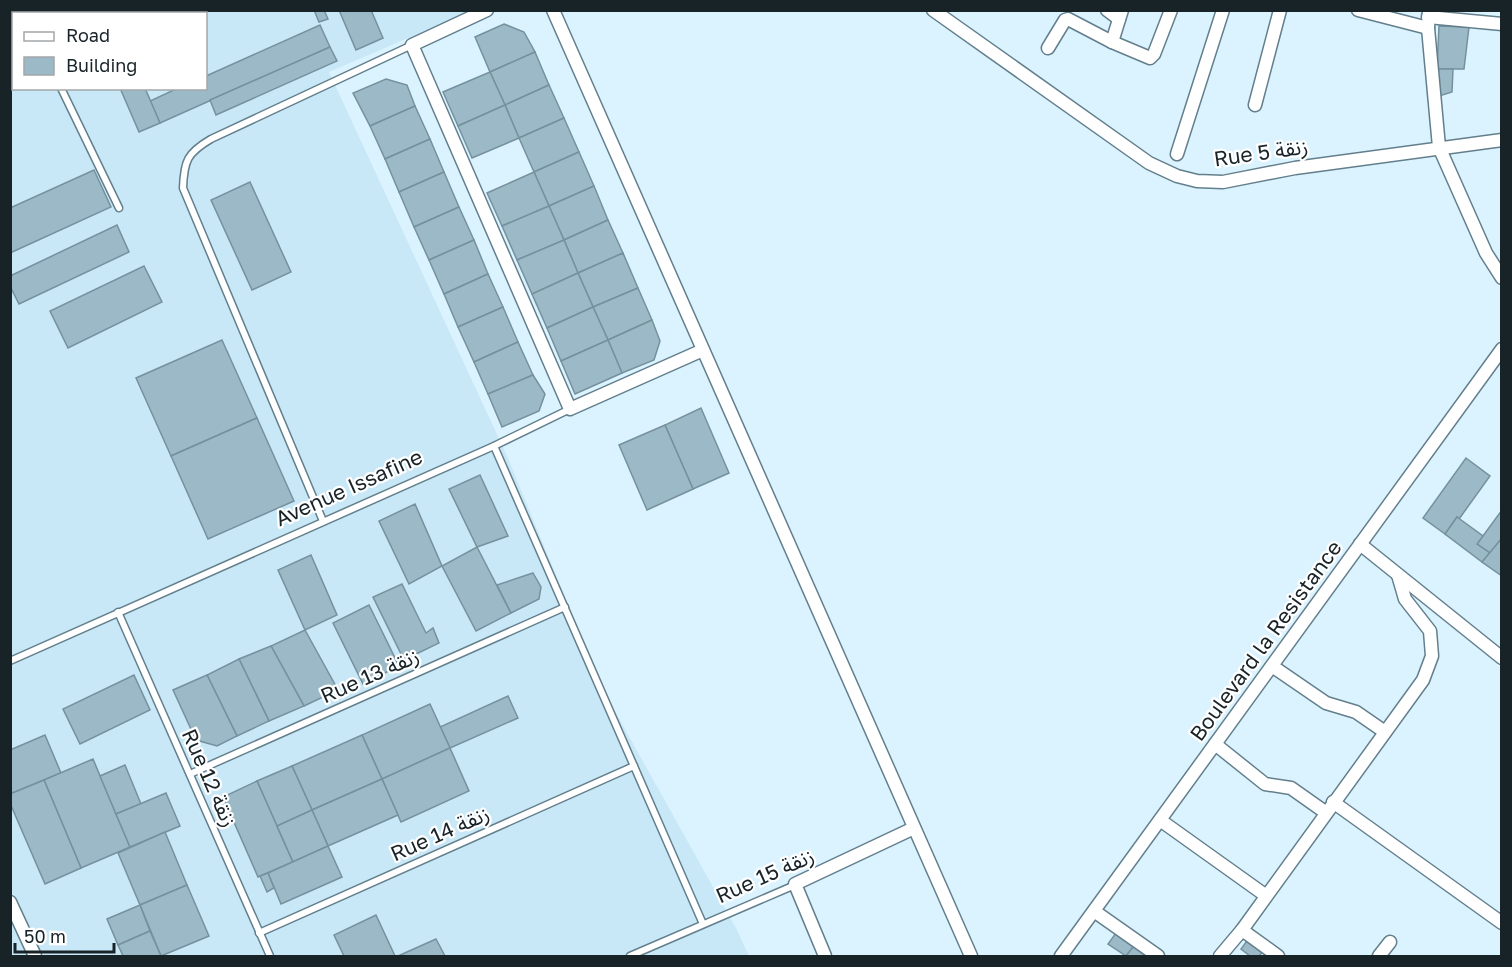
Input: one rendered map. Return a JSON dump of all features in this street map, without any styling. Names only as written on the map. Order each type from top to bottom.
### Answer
[{"type":"street","points":[[488,10],[412,45],[570,409]]},
{"type":"street","points":[[553,10],[971,957]]},
{"type":"street","name":"Rue 5 زنقة","points":[[933,10],[1149,163],[1177,176],[1197,181],[1223,182],[1295,168],[1502,140]]},
{"type":"street","points":[[1107,10],[1121,15],[1112,42]]},
{"type":"street","points":[[1048,48],[1067,19],[1150,58],[1154,54],[1171,10]]},
{"type":"street","points":[[1177,154],[1223,10]]},
{"type":"street","points":[[1255,105],[1280,10]]},
{"type":"street","points":[[1358,10],[1428,19],[1502,24]]},
{"type":"street","points":[[1428,19],[1439,147],[1491,262],[1502,278]]},
{"type":"street","name":"Boulevard la Resistance","points":[[1061,957],[1502,349]]},
{"type":"street","name":"Avenue Issafine","points":[[570,409],[704,350]]},
{"type":"street","points":[[1360,544],[1502,658]]},
{"type":"street","points":[[1220,957],[1423,680],[1432,656],[1430,632],[1405,599],[1398,575]]},
{"type":"street","points":[[1272,666],[1326,703],[1356,712],[1385,732]]},
{"type":"street","points":[[1215,744],[1265,784],[1291,789],[1329,807],[1502,923]]},
{"type":"street","points":[[1160,820],[1265,895]]},
{"type":"street","name":"Rue 15 زنقة","points":[[795,884],[914,828]]},
{"type":"street","points":[[795,884],[825,957]]},
{"type":"street","points":[[10,902],[35,957]]},
{"type":"street","points":[[1094,911],[1158,957]]},
{"type":"street","points":[[1242,930],[1278,957]]},
{"type":"street","points":[[1379,957],[1390,942]]},
{"type":"lane","points":[[323,521],[183,188],[184,170],[189,157],[196,148],[211,139],[412,45]]},
{"type":"lane","points":[[62,90],[119,208]]},
{"type":"lane","name":"Avenue Issafine","points":[[10,661],[494,446],[570,409]]},
{"type":"lane","points":[[494,446],[703,924]]},
{"type":"lane","name":"Rue 13 زنقة","points":[[190,774],[565,607]]},
{"type":"lane","name":"Rue 12 زنقة","points":[[118,612],[270,957]]},
{"type":"lane","name":"Rue 14 زنقة","points":[[260,933],[634,766]]},
{"type":"lane","name":"Rue 15 زنقة","points":[[630,957],[795,884]]},
{"type":"shaded area","points":[[10,11],[471,11],[329,72],[508,458],[602,688],[736,928],[749,956],[11,956]]},
{"type":"building","points":[[314,10],[324,10],[328,19],[319,22]]},
{"type":"building","points":[[339,10],[371,10],[383,38],[356,50]]},
{"type":"building","points":[[504,24],[524,32],[535,52],[490,72],[475,37]]},
{"type":"building","points":[[320,25],[330,47],[160,123],[150,101],[174,90],[207,90],[207,76]]},
{"type":"building","points":[[1439,26],[1469,27],[1464,69],[1437,69]]},
{"type":"building","points":[[330,47],[337,61],[216,115],[210,100]]},
{"type":"building","points":[[535,52],[549,85],[505,105],[490,72]]},
{"type":"building","points":[[1437,69],[1453,69],[1452,92],[1436,97]]},
{"type":"building","points":[[490,72],[505,105],[458,126],[443,92]]},
{"type":"building","points":[[386,79],[407,85],[415,106],[370,126],[353,93]]},
{"type":"building","points":[[549,85],[564,118],[519,138],[505,105]]},
{"type":"building","points":[[121,90],[146,90],[160,123],[139,132]]},
{"type":"building","points":[[505,105],[519,138],[472,158],[458,126]]},
{"type":"building","points":[[415,106],[430,139],[385,159],[370,126]]},
{"type":"building","points":[[564,118],[579,152],[534,172],[519,138]]},
{"type":"building","points":[[430,139],[444,172],[399,192],[385,159]]},
{"type":"building","points":[[579,152],[594,186],[549,206],[534,172]]},
{"type":"building","points":[[94,170],[111,207],[10,253],[10,208]]},
{"type":"building","points":[[444,172],[459,207],[414,227],[399,192]]},
{"type":"building","points":[[534,172],[549,206],[502,226],[487,193]]},
{"type":"building","points":[[250,182],[291,272],[252,290],[211,200]]},
{"type":"building","points":[[594,186],[608,220],[564,240],[549,206]]},
{"type":"building","points":[[549,206],[564,240],[517,260],[502,226]]},
{"type":"building","points":[[459,207],[474,240],[429,260],[414,227]]},
{"type":"building","points":[[608,220],[623,253],[578,273],[564,240]]},
{"type":"building","points":[[117,225],[129,252],[19,304],[10,286],[10,276]]},
{"type":"building","points":[[474,240],[488,274],[444,294],[429,260]]},
{"type":"building","points":[[564,240],[578,273],[532,294],[517,260]]},
{"type":"building","points":[[623,253],[638,288],[593,307],[578,273]]},
{"type":"building","points":[[144,266],[162,302],[68,348],[50,311]]},
{"type":"building","points":[[578,273],[593,307],[547,328],[532,294]]},
{"type":"building","points":[[488,274],[503,307],[458,327],[444,294]]},
{"type":"building","points":[[638,288],[652,320],[608,340],[593,307]]},
{"type":"building","points":[[503,307],[518,342],[474,362],[458,327]]},
{"type":"building","points":[[593,307],[608,340],[561,361],[547,328]]},
{"type":"building","points":[[652,320],[660,341],[654,360],[622,373],[608,340]]},
{"type":"building","points":[[222,340],[257,418],[171,456],[136,378]]},
{"type":"building","points":[[608,340],[622,373],[575,394],[561,361]]},
{"type":"building","points":[[518,342],[533,375],[488,394],[474,362]]},
{"type":"building","points":[[533,375],[545,394],[539,411],[502,427],[488,394]]},
{"type":"building","points":[[701,408],[729,473],[693,489],[665,425]]},
{"type":"building","points":[[257,418],[294,501],[208,539],[171,456]]},
{"type":"building","points":[[665,425],[693,489],[647,510],[619,445]]},
{"type":"building","points":[[1466,458],[1490,476],[1459,519],[1457,517],[1445,534],[1423,518]]},
{"type":"building","points":[[480,475],[508,536],[477,547],[449,489]]},
{"type":"building","points":[[415,504],[442,566],[409,584],[379,521]]},
{"type":"building","points":[[1502,510],[1502,538],[1490,553],[1477,544]]},
{"type":"building","points":[[1457,517],[1483,536],[1477,544],[1490,553],[1482,562],[1445,534]]},
{"type":"building","points":[[1502,538],[1502,576],[1482,562]]},
{"type":"building","points":[[477,547],[511,613],[476,631],[442,566]]},
{"type":"building","points":[[311,555],[337,615],[305,630],[278,570]]},
{"type":"building","points":[[533,573],[541,587],[539,599],[511,613],[497,585]]},
{"type":"building","points":[[402,584],[426,633],[433,628],[439,643],[404,660],[373,597]]},
{"type":"building","points":[[369,605],[399,666],[363,684],[333,623]]},
{"type":"building","points":[[305,630],[338,690],[304,706],[271,646]]},
{"type":"building","points":[[271,646],[304,706],[269,721],[239,659]]},
{"type":"building","points":[[239,659],[269,721],[237,736],[207,675]]},
{"type":"building","points":[[134,675],[150,710],[80,744],[63,709]]},
{"type":"building","points":[[207,675],[237,736],[217,746],[196,740],[173,690]]},
{"type":"building","points":[[508,696],[518,718],[450,748],[440,727]]},
{"type":"building","points":[[430,704],[450,748],[382,779],[362,735]]},
{"type":"building","points":[[45,735],[61,773],[10,794],[10,750]]},
{"type":"building","points":[[362,735],[382,779],[312,810],[292,766]]},
{"type":"building","points":[[450,748],[469,791],[401,822],[382,779]]},
{"type":"building","points":[[93,759],[130,847],[81,868],[44,780]]},
{"type":"building","points":[[125,765],[141,804],[116,814],[100,776]]},
{"type":"building","points":[[292,766],[312,810],[277,826],[257,781]]},
{"type":"building","points":[[382,779],[398,815],[328,846],[312,810]]},
{"type":"building","points":[[44,780],[81,868],[45,884],[10,803],[10,794]]},
{"type":"building","points":[[257,781],[293,862],[258,877],[223,797]]},
{"type":"building","points":[[166,793],[180,826],[130,847],[116,814]]},
{"type":"building","points":[[312,810],[328,846],[293,862],[277,826]]},
{"type":"building","points":[[165,832],[187,885],[140,905],[118,853]]},
{"type":"building","points":[[328,846],[342,877],[281,904],[268,873]]},
{"type":"building","points":[[268,873],[274,888],[267,892],[260,876]]},
{"type":"building","points":[[187,885],[209,936],[161,956],[140,905]]},
{"type":"building","points":[[140,905],[150,931],[118,945],[107,919]]},
{"type":"building","points":[[376,915],[395,956],[344,956],[334,935]]},
{"type":"building","points":[[150,931],[161,956],[123,956],[118,945]]},
{"type":"building","points":[[1116,933],[1134,946],[1126,956],[1108,944]]},
{"type":"building","points":[[1249,938],[1264,950],[1259,956],[1250,956],[1241,949]]},
{"type":"building","points":[[436,939],[445,956],[398,956]]},
{"type":"building","points":[[1137,942],[1149,951],[1144,956],[1126,956]]}]
